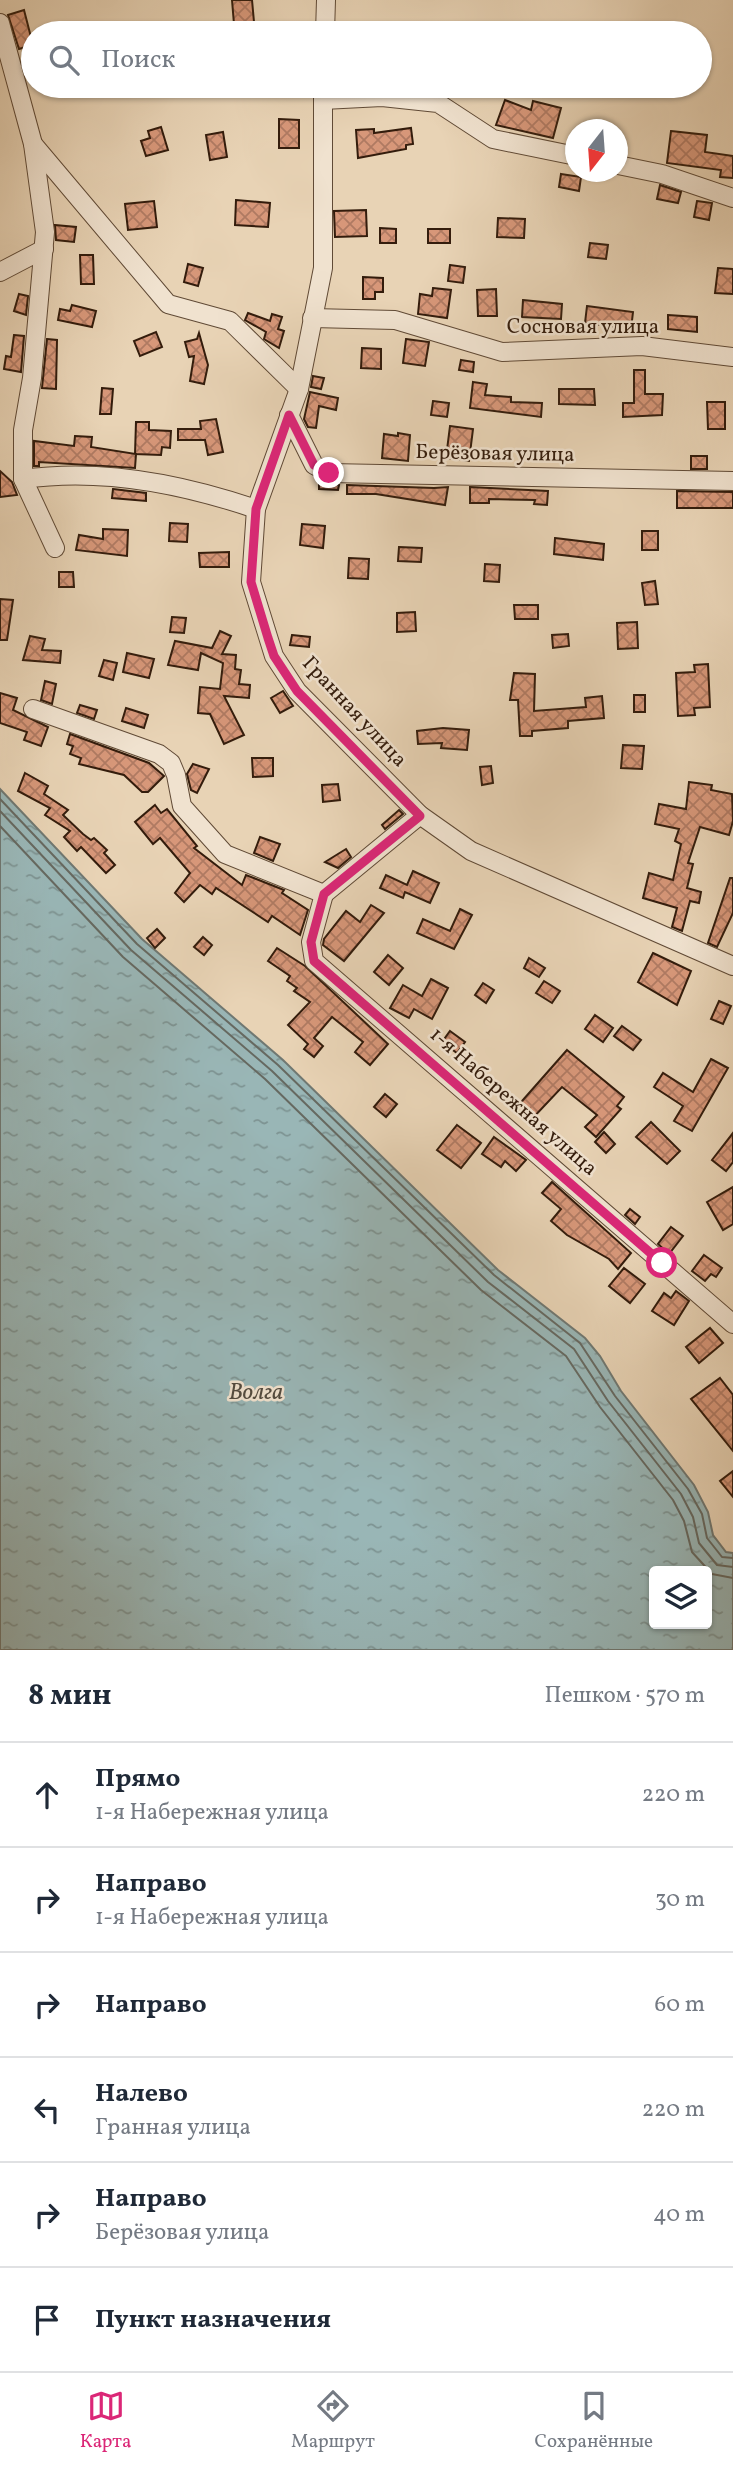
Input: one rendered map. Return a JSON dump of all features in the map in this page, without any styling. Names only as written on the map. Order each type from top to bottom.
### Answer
[{"type":"street","points":[[325,21],[326,0]]},
{"type":"street","points":[[0,23],[33,144],[44,249],[32,378],[23,430],[23,479],[55,548]]},
{"type":"street","name":"Гранная улица","points":[[323,98],[323,268],[299,389],[256,509],[251,582],[274,656],[297,691],[420,816],[471,851],[733,966]]},
{"type":"street","points":[[392,98],[439,103],[493,139],[565,154]]},
{"type":"street","points":[[33,144],[168,304],[230,321],[299,389]]},
{"type":"street","points":[[628,167],[662,174],[733,198]]},
{"type":"street","points":[[0,272],[44,249]]},
{"type":"street","name":"Сосновая улица","points":[[312,318],[396,320],[502,352],[642,346],[733,357]]},
{"type":"street","name":"Берёзовая улица","points":[[289,415],[314,465],[329,473],[733,481]]},
{"type":"street","points":[[23,479],[67,474],[185,488],[256,509]]},
{"type":"street","points":[[33,709],[159,754],[171,763],[182,806],[225,854],[324,894],[420,816]]},
{"type":"street","name":"1-я Набережная улица","points":[[324,894],[311,942],[314,961],[733,1324]]},
{"type":"water","name":"Волга","points":[[0,789],[142,939],[283,1060],[498,1270],[585,1338],[600,1356],[621,1391],[694,1485],[708,1512],[713,1535],[726,1552],[733,1553],[733,1650],[0,1650]]},
{"type":"building","points":[[232,0],[252,0],[254,21],[234,21]]},
{"type":"building","points":[[24,10],[27,21],[21,21],[21,48],[19,49],[8,15]]},
{"type":"building","points":[[505,100],[531,110],[533,101],[561,108],[553,138],[496,125]]},
{"type":"building","points":[[279,119],[299,120],[299,148],[279,148]]},
{"type":"building","points":[[161,127],[168,150],[146,156],[141,141],[150,138],[148,131]]},
{"type":"building","points":[[411,128],[413,144],[406,145],[406,149],[358,158],[356,130],[374,129],[374,133]]},
{"type":"building","points":[[671,131],[707,135],[705,152],[733,156],[733,178],[720,177],[721,170],[667,163]]},
{"type":"building","points":[[223,132],[227,157],[210,160],[206,135]]},
{"type":"building","points":[[561,174],[565,175],[565,182],[580,182],[579,191],[559,187]]},
{"type":"building","points":[[660,185],[681,192],[678,203],[657,199]]},
{"type":"building","points":[[236,200],[270,203],[268,227],[235,225]]},
{"type":"building","points":[[154,201],[157,227],[128,230],[125,204]]},
{"type":"building","points":[[697,201],[712,203],[709,220],[694,217]]},
{"type":"building","points":[[366,210],[367,236],[335,237],[334,211]]},
{"type":"building","points":[[498,218],[525,219],[524,238],[497,237]]},
{"type":"building","points":[[55,225],[76,227],[74,242],[56,240]]},
{"type":"building","points":[[380,228],[396,229],[396,243],[380,243]]},
{"type":"building","points":[[428,229],[450,229],[450,243],[428,243]]},
{"type":"building","points":[[590,243],[608,245],[606,259],[588,257]]},
{"type":"building","points":[[80,255],[93,255],[94,284],[81,284]]},
{"type":"building","points":[[188,264],[203,268],[198,286],[184,282]]},
{"type":"building","points":[[450,265],[465,267],[463,283],[448,281]]},
{"type":"building","points":[[718,268],[733,269],[733,294],[715,293]]},
{"type":"building","points":[[363,277],[383,278],[383,292],[375,292],[375,299],[363,299]]},
{"type":"building","points":[[433,288],[451,290],[447,318],[418,314],[420,294],[432,296]]},
{"type":"building","points":[[496,289],[497,316],[478,316],[477,290]]},
{"type":"building","points":[[19,294],[28,296],[26,315],[14,311]]},
{"type":"building","points":[[523,300],[562,304],[561,319],[522,317]]},
{"type":"building","points":[[72,305],[96,311],[92,327],[58,320],[60,309],[70,311]]},
{"type":"building","points":[[587,306],[633,312],[631,329],[585,323]]},
{"type":"building","points":[[248,313],[270,321],[272,314],[282,317],[278,329],[284,331],[279,348],[264,339],[266,332],[245,320]]},
{"type":"building","points":[[668,315],[697,317],[697,332],[668,329]]},
{"type":"building","points":[[156,332],[162,347],[140,356],[134,341]]},
{"type":"building","points":[[199,333],[208,365],[204,384],[190,381],[194,356],[189,357],[185,342],[197,339]]},
{"type":"building","points":[[14,335],[24,336],[21,372],[4,369],[6,356],[11,357]]},
{"type":"building","points":[[47,339],[57,340],[56,389],[42,388]]},
{"type":"building","points":[[406,339],[429,342],[425,366],[403,363]]},
{"type":"building","points":[[362,348],[381,349],[381,369],[361,368]]},
{"type":"building","points":[[461,360],[474,362],[473,372],[459,370]]},
{"type":"building","points":[[634,370],[645,370],[645,394],[663,394],[662,415],[623,417],[623,403],[634,403]]},
{"type":"building","points":[[313,376],[324,378],[321,389],[311,387]]},
{"type":"building","points":[[473,382],[487,384],[485,395],[511,397],[511,402],[542,403],[541,417],[470,408]]},
{"type":"building","points":[[102,388],[113,389],[111,414],[100,414]]},
{"type":"building","points":[[559,389],[594,389],[595,405],[559,404]]},
{"type":"building","points":[[310,392],[338,398],[336,410],[319,406],[316,428],[308,427],[304,419]]},
{"type":"building","points":[[433,401],[449,403],[447,417],[431,415]]},
{"type":"building","points":[[707,402],[725,402],[725,429],[708,429]]},
{"type":"building","points":[[216,419],[223,452],[208,455],[205,440],[178,440],[178,429],[201,429],[200,421]]},
{"type":"building","points":[[136,422],[149,422],[149,430],[171,431],[170,448],[162,447],[161,455],[135,454]]},
{"type":"building","points":[[450,426],[473,429],[469,461],[446,458]]},
{"type":"building","points":[[398,433],[410,435],[408,461],[382,458],[384,434],[398,436]]},
{"type":"building","points":[[75,436],[92,437],[91,447],[136,454],[135,468],[39,462],[39,466],[34,466],[34,441],[74,446]]},
{"type":"building","points":[[691,456],[707,456],[707,469],[691,469]]},
{"type":"building","points":[[0,471],[12,482],[17,495],[0,497]]},
{"type":"building","points":[[319,481],[339,485],[338,490],[319,489]]},
{"type":"building","points":[[347,485],[448,487],[445,505],[376,494],[347,494]]},
{"type":"building","points":[[470,487],[548,491],[547,505],[534,504],[535,500],[489,499],[489,503],[470,503]]},
{"type":"building","points":[[113,489],[146,493],[146,501],[112,498]]},
{"type":"building","points":[[677,491],[733,492],[733,508],[677,508]]},
{"type":"building","points":[[170,523],[188,524],[187,542],[169,541]]},
{"type":"building","points":[[302,524],[325,526],[323,548],[300,545]]},
{"type":"building","points":[[103,529],[128,530],[127,556],[76,550],[79,535],[103,539]]},
{"type":"building","points":[[642,531],[658,531],[658,550],[642,550]]},
{"type":"building","points":[[555,538],[604,544],[603,560],[554,554]]},
{"type":"building","points":[[399,547],[422,548],[421,562],[398,561]]},
{"type":"building","points":[[229,552],[229,567],[200,567],[199,553]]},
{"type":"building","points":[[349,558],[369,559],[368,579],[348,578]]},
{"type":"building","points":[[485,564],[500,565],[499,582],[484,581]]},
{"type":"building","points":[[59,572],[73,572],[74,587],[59,587]]},
{"type":"building","points":[[655,581],[658,604],[645,605],[642,583]]},
{"type":"building","points":[[0,599],[13,600],[7,640],[0,640]]},
{"type":"building","points":[[514,605],[538,605],[538,619],[515,619]]},
{"type":"building","points":[[415,612],[416,631],[397,632],[397,613]]},
{"type":"building","points":[[172,617],[186,618],[184,633],[170,632]]},
{"type":"building","points":[[637,622],[638,648],[618,649],[617,623]]},
{"type":"building","points":[[220,631],[231,636],[222,654],[236,655],[235,669],[241,670],[239,684],[250,685],[249,698],[224,696],[244,735],[224,744],[210,714],[198,713],[200,687],[220,689],[223,663],[201,653],[198,670],[168,665],[175,641],[212,648]]},
{"type":"building","points":[[568,634],[569,646],[553,648],[552,635]]},
{"type":"building","points":[[292,635],[310,637],[309,647],[290,645]]},
{"type":"building","points":[[30,636],[45,639],[42,650],[61,651],[60,663],[23,660]]},
{"type":"building","points":[[127,653],[154,659],[149,678],[123,672]]},
{"type":"building","points":[[104,660],[117,663],[113,680],[99,676]]},
{"type":"building","points":[[708,664],[710,707],[694,708],[695,715],[678,716],[676,673],[695,672],[694,665]]},
{"type":"building","points":[[514,673],[535,674],[534,711],[586,707],[585,698],[602,696],[604,718],[568,721],[568,728],[532,731],[532,736],[520,736],[518,700],[510,700]]},
{"type":"building","points":[[45,681],[56,684],[52,704],[41,700]]},
{"type":"building","points":[[283,691],[293,706],[280,713],[271,698]]},
{"type":"building","points":[[0,693],[17,698],[13,710],[48,727],[41,746],[24,740],[27,732],[0,723]]},
{"type":"building","points":[[634,695],[645,695],[645,712],[634,712]]},
{"type":"building","points":[[80,705],[97,710],[94,719],[77,713]]},
{"type":"building","points":[[126,708],[148,715],[144,728],[122,721]]},
{"type":"building","points":[[443,728],[469,730],[467,750],[441,748],[442,743],[418,744],[417,731]]},
{"type":"building","points":[[70,734],[149,763],[164,776],[148,792],[142,792],[124,775],[79,764],[81,758],[70,754],[73,746],[67,744]]},
{"type":"building","points":[[623,745],[644,746],[642,769],[621,768]]},
{"type":"building","points":[[252,758],[273,758],[273,776],[253,777]]},
{"type":"building","points":[[193,764],[209,769],[197,793],[191,790],[187,774]]},
{"type":"building","points":[[491,766],[493,783],[482,785],[480,767]]},
{"type":"building","points":[[25,773],[48,786],[44,794],[68,810],[63,815],[83,834],[91,840],[94,838],[107,850],[104,853],[115,865],[106,873],[81,847],[77,851],[64,837],[70,831],[45,815],[50,808],[18,791]]},
{"type":"building","points":[[689,782],[712,785],[711,790],[732,794],[733,821],[729,835],[700,827],[688,863],[693,864],[687,888],[701,892],[699,903],[690,901],[682,931],[672,927],[677,908],[643,898],[649,873],[673,880],[681,844],[675,841],[679,829],[655,824],[659,804],[686,809]]},
{"type":"building","points":[[338,784],[340,800],[323,802],[322,785]]},
{"type":"building","points":[[155,805],[161,813],[167,809],[197,846],[194,848],[242,885],[246,875],[284,890],[282,893],[308,910],[300,935],[272,916],[268,922],[216,888],[212,894],[200,885],[184,902],[175,893],[190,873],[160,838],[153,844],[135,822]]},
{"type":"building","points":[[399,810],[403,814],[385,829],[382,825]]},
{"type":"building","points":[[260,837],[280,844],[273,861],[254,853]]},
{"type":"building","points":[[346,849],[351,857],[338,868],[325,862]]},
{"type":"building","points":[[413,871],[439,883],[430,903],[405,892],[403,898],[380,888],[386,875],[407,885]]},
{"type":"building","points":[[730,878],[733,878],[733,913],[717,947],[708,943]]},
{"type":"building","points":[[371,905],[384,913],[344,961],[323,945],[324,939],[346,911],[360,922]]},
{"type":"building","points":[[460,909],[472,915],[454,949],[417,933],[423,919],[450,931]]},
{"type":"building","points":[[157,929],[165,938],[155,948],[147,938]]},
{"type":"building","points":[[203,937],[212,945],[204,955],[194,947]]},
{"type":"building","points":[[277,948],[305,966],[388,1044],[370,1065],[355,1052],[363,1042],[332,1017],[314,1038],[323,1046],[314,1057],[304,1049],[308,1044],[288,1025],[310,1002],[294,991],[297,988],[287,981],[290,976],[268,961]]},
{"type":"building","points":[[653,953],[691,971],[677,1005],[638,982]]},
{"type":"building","points":[[388,955],[403,968],[389,985],[374,972]]},
{"type":"building","points":[[529,958],[545,968],[539,977],[524,968]]},
{"type":"building","points":[[431,979],[448,988],[432,1019],[414,1009],[409,1018],[390,1008],[403,985],[422,996]]},
{"type":"building","points":[[544,981],[560,991],[552,1003],[536,993]]},
{"type":"building","points":[[483,983],[494,990],[486,1003],[475,995]]},
{"type":"building","points":[[719,1001],[731,1006],[723,1024],[711,1019]]},
{"type":"building","points":[[595,1015],[613,1028],[603,1042],[585,1029]]},
{"type":"building","points":[[622,1026],[641,1040],[633,1050],[614,1036]]},
{"type":"building","points":[[450,1031],[465,1042],[457,1053],[442,1042]]},
{"type":"building","points":[[567,1050],[624,1097],[617,1106],[621,1109],[596,1137],[585,1127],[597,1115],[562,1087],[529,1122],[515,1109]]},
{"type":"building","points":[[711,1059],[728,1068],[692,1131],[674,1121],[683,1106],[654,1087],[663,1073],[693,1092]]},
{"type":"building","points":[[385,1094],[397,1104],[386,1117],[374,1107]]},
{"type":"building","points":[[651,1122],[680,1151],[667,1164],[636,1137]]},
{"type":"building","points":[[457,1125],[481,1143],[461,1168],[437,1150]]},
{"type":"building","points":[[604,1132],[615,1144],[606,1153],[595,1142]]},
{"type":"building","points":[[733,1133],[733,1162],[726,1171],[712,1160]]},
{"type":"building","points":[[494,1137],[526,1160],[516,1171],[505,1161],[501,1167],[482,1154]]},
{"type":"building","points":[[552,1182],[631,1253],[618,1269],[609,1259],[567,1235],[551,1221],[561,1209],[542,1193]]},
{"type":"building","points":[[733,1187],[733,1224],[723,1230],[707,1202]]},
{"type":"building","points":[[630,1209],[640,1217],[635,1224],[625,1215]]},
{"type":"building","points":[[671,1227],[683,1236],[669,1254],[658,1244]]},
{"type":"building","points":[[704,1255],[722,1268],[716,1277],[711,1274],[705,1281],[692,1271]]},
{"type":"building","points":[[624,1268],[645,1284],[630,1303],[609,1286]]},
{"type":"building","points":[[676,1291],[689,1301],[674,1325],[652,1311],[664,1293],[671,1298]]},
{"type":"building","points":[[710,1328],[723,1343],[699,1363],[686,1347]]},
{"type":"building","points":[[720,1378],[733,1395],[733,1451],[691,1399]]},
{"type":"building","points":[[733,1471],[733,1497],[720,1481]]},
{"type":"route","points":[[329,473],[314,465],[289,415],[256,509],[251,582],[274,656],[297,691],[420,816],[324,894],[311,942],[314,961],[450,1076],[662,1263]]}]
